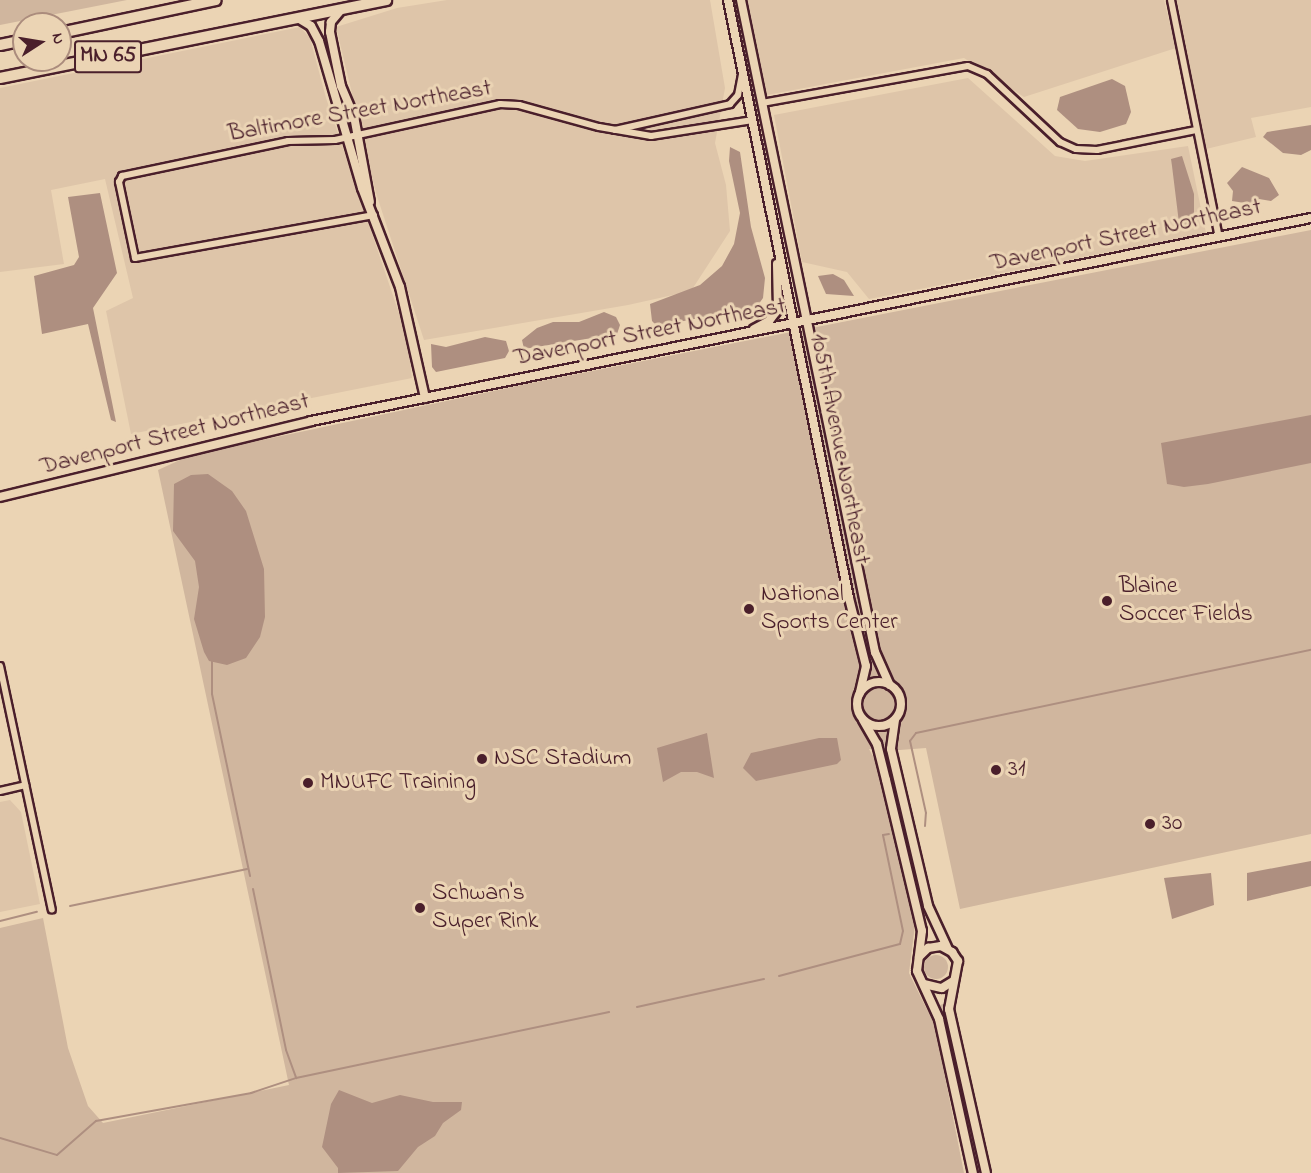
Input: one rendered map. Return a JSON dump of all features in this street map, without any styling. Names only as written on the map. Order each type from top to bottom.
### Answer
[{"type":"highway","name":"MN 65","points":[[72,30],[216,0]]},
{"type":"highway","name":"MN 65","points":[[0,78],[386,0]]},
{"type":"street","name":"105th Avenue Northeast","points":[[728,0],[866,666],[857,706],[877,744],[922,931],[916,971],[939,1019],[973,1173]]},
{"type":"street","name":"105th Avenue Northeast","points":[[741,0],[875,652],[890,685],[901,697],[902,706],[895,720],[891,749],[928,906],[958,966],[953,981],[949,1009],[986,1173]]},
{"type":"street","points":[[1170,0],[1219,237]]},
{"type":"street","points":[[341,10],[331,22],[330,32],[341,86],[358,135],[372,210]]},
{"type":"street","points":[[298,18],[311,26],[319,40],[346,138],[400,287],[425,398]]},
{"type":"street","points":[[762,103],[968,66],[987,74],[1060,142],[1076,149],[1097,150],[1196,130]]},
{"type":"street","name":"Baltimore Street Northeast","points":[[611,130],[730,104],[738,95],[743,71]]},
{"type":"street","name":"Baltimore Street Northeast","points":[[372,210],[135,258],[119,182],[122,176],[288,141],[346,138],[500,104],[519,105],[611,130],[651,136],[753,120]]},
{"type":"street","name":"Davenport Street Northeast","points":[[0,497],[122,470],[217,442],[1311,218]]},
{"type":"street","points":[[741,335],[769,321],[778,309],[773,222]]},
{"type":"street","points":[[0,666],[52,910]]},
{"type":"street","points":[[860,693],[877,682],[890,685]]},
{"type":"street","points":[[863,720],[882,727],[895,720]]},
{"type":"street","points":[[0,791],[25,785]]},
{"type":"street","points":[[919,957],[934,946],[948,948]]},
{"type":"street","points":[[924,984],[942,988],[953,981]]},
{"type":"shaded area","points":[[0,0],[127,0],[66,12],[12,12],[12,23],[0,25]]},
{"type":"shaded area","points":[[447,0],[710,0],[725,88],[715,143],[726,185],[730,231],[691,291],[628,305],[424,340],[376,193],[336,27],[397,8]]},
{"type":"shaded area","points":[[745,0],[1164,0],[1176,48],[1024,97],[964,58],[767,95]]},
{"type":"shaded area","points":[[1177,0],[1311,0],[1311,107],[1251,118],[1256,137],[1206,149]]},
{"type":"shaded area","points":[[300,27],[310,38],[326,98],[407,337],[412,378],[131,434],[106,311],[133,298],[105,179],[51,190],[64,264],[0,272],[0,88]]},
{"type":"shaded area","points":[[968,78],[1055,156],[1085,161],[1188,146],[1206,233],[869,299],[847,272],[802,262],[774,115]]},
{"type":"shaded area","points":[[1112,79],[1125,86],[1131,112],[1126,124],[1100,132],[1078,129],[1057,110],[1060,97]]},
{"type":"shaded area","points":[[1311,125],[1311,150],[1301,155],[1283,153],[1263,137],[1267,132]]},
{"type":"shaded area","points":[[730,147],[740,152],[751,227],[765,278],[763,298],[758,305],[748,309],[657,326],[652,321],[650,304],[700,285],[722,266],[734,244],[740,213],[729,161]]},
{"type":"shaded area","points":[[1182,156],[1194,194],[1194,221],[1186,227],[1179,223],[1171,159]]},
{"type":"shaded area","points":[[1242,167],[1269,178],[1279,195],[1271,201],[1259,199],[1251,204],[1232,201],[1233,191],[1227,183]]},
{"type":"shaded area","points":[[100,193],[117,273],[93,308],[116,422],[111,420],[88,324],[42,334],[34,276],[74,265],[79,257],[68,197]]},
{"type":"shaded area","name":"National Sports Center","points":[[1311,230],[1311,834],[960,909],[926,748],[887,751],[926,924],[884,751],[869,749],[886,780],[912,893],[915,925],[909,973],[935,1026],[964,1173],[0,1173],[0,928],[43,918],[68,1048],[88,1106],[103,1123],[289,1085],[158,470],[191,455],[531,383]]},
{"type":"shaded area","points":[[833,274],[844,280],[854,296],[826,294],[818,276]]},
{"type":"shaded area","points":[[604,312],[616,317],[620,325],[617,334],[524,349],[522,340],[537,328],[553,322],[579,322]]},
{"type":"shaded area","points":[[485,337],[506,341],[509,351],[505,358],[436,372],[432,367],[431,344],[446,347]]},
{"type":"shaded area","points":[[1311,415],[1311,463],[1208,484],[1184,487],[1167,484],[1161,443]]},
{"type":"shaded area","points":[[208,474],[232,491],[246,511],[264,569],[265,617],[260,637],[246,658],[227,665],[209,661],[204,652],[194,619],[199,587],[195,561],[173,531],[174,484],[191,475]]},
{"type":"shaded area","points":[[707,733],[714,778],[697,772],[681,772],[663,782],[657,748]]},
{"type":"shaded area","points":[[819,738],[837,738],[841,760],[837,764],[756,781],[743,768],[751,753]]},
{"type":"shaded area","points":[[10,800],[21,812],[40,904],[0,912],[0,802]]},
{"type":"shaded area","points":[[1311,861],[1311,886],[1247,901],[1247,873]]},
{"type":"shaded area","points":[[1211,873],[1214,905],[1172,919],[1164,878]]},
{"type":"shaded area","points":[[936,955],[941,956],[947,962],[947,972],[941,978],[936,979],[931,978],[925,972],[924,967],[925,962],[931,956]]},
{"type":"shaded area","points":[[943,1004],[958,1064],[974,1158],[940,1005]]},
{"type":"shaded area","points":[[339,1090],[372,1103],[400,1095],[433,1102],[462,1102],[461,1110],[443,1123],[435,1136],[418,1147],[398,1171],[338,1173],[338,1168],[322,1147],[331,1104]]},
{"type":"waterway","points":[[925,826],[926,813],[910,741],[916,733],[1311,650]]},
{"type":"waterway","points":[[212,661],[212,694],[250,876]]},
{"type":"waterway","points":[[779,976],[900,944],[903,931],[883,835],[889,834]]},
{"type":"waterway","points":[[70,906],[247,869]]},
{"type":"waterway","points":[[253,889],[286,1050],[296,1078],[609,1012]]},
{"type":"waterway","points":[[0,921],[37,912]]},
{"type":"waterway","points":[[637,1007],[764,979]]},
{"type":"waterway","points":[[0,1138],[57,1155],[96,1121],[251,1093],[296,1078]]},
{"type":"place","name":"Blaine Soccer Fields","points":[[1107,601]]},
{"type":"place","name":"National Sports Center","points":[[749,609]]},
{"type":"place","name":"NSC Stadium","points":[[482,759]]},
{"type":"place","name":"31","points":[[996,770]]},
{"type":"place","name":"MNUFC Training","points":[[308,783]]},
{"type":"place","name":"30","points":[[1150,824]]},
{"type":"place","name":"Schwan's Super Rink","points":[[420,908]]}]
